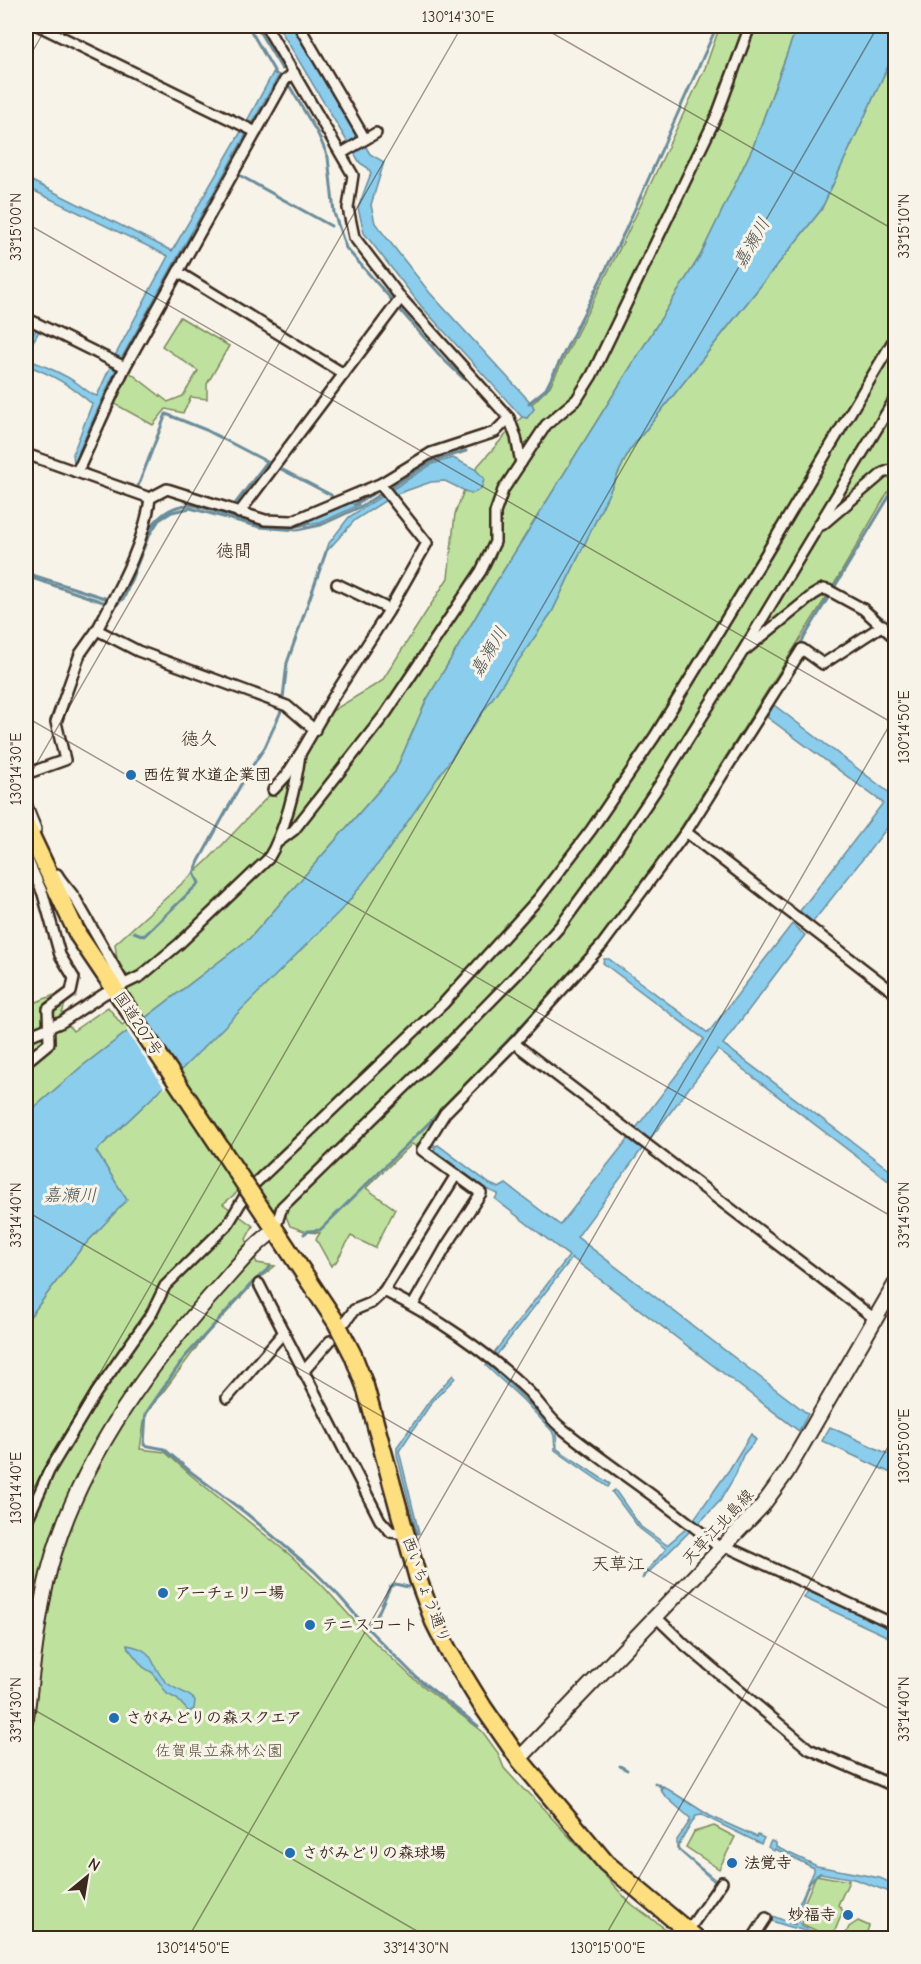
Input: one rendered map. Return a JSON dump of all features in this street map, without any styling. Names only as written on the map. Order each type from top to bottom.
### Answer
[{"type":"highway","name":"国道207号","points":[[26,825],[78,935],[120,990],[270,1223]]},
{"type":"highway","name":"西いちょう通り","points":[[270,1223],[336,1322],[353,1355],[365,1386],[418,1579],[443,1641],[483,1707],[519,1759],[606,1863],[692,1935]]},
{"type":"street","points":[[39,26],[254,131]]},
{"type":"street","points":[[266,26],[344,152],[353,175],[348,208],[354,237],[401,298],[508,418],[516,437],[521,463]]},
{"type":"street","points":[[299,26],[364,139]]},
{"type":"street","points":[[278,842],[294,830],[386,713],[481,571],[495,543],[495,513],[503,490],[546,425],[577,399],[592,375],[717,115],[750,26]]},
{"type":"street","points":[[79,468],[118,364],[178,272],[254,131],[285,80],[294,73]]},
{"type":"street","points":[[344,152],[376,133]]},
{"type":"street","points":[[178,272],[344,374]]},
{"type":"street","points":[[233,511],[275,466],[401,298]]},
{"type":"street","points":[[26,318],[118,364]]},
{"type":"street","points":[[26,1523],[49,1471],[96,1393],[152,1313],[165,1286],[228,1224],[249,1189],[443,1004],[539,898],[591,830],[667,716],[896,336]]},
{"type":"street","points":[[26,1718],[49,1572],[66,1521],[89,1471],[123,1410],[161,1356],[206,1300],[263,1238],[270,1223],[282,1207],[446,1047],[562,924],[660,784],[818,529],[896,397]]},
{"type":"street","points":[[150,498],[167,489],[265,520],[292,521],[382,487],[431,453],[495,432],[508,418]]},
{"type":"street","points":[[26,454],[79,468],[150,498]]},
{"type":"street","points":[[818,529],[883,473],[896,468]]},
{"type":"street","points":[[273,790],[286,776],[300,754],[428,543],[382,487]]},
{"type":"street","points":[[26,774],[65,760],[56,722],[80,654],[97,630],[113,598],[147,519],[150,498]]},
{"type":"street","points":[[337,584],[389,609]]},
{"type":"street","points":[[743,651],[813,594],[823,589],[863,609],[896,639]]},
{"type":"street","points":[[413,1305],[447,1245],[481,1193],[422,1150],[445,1113],[514,1043],[602,945],[686,832],[802,649],[823,664],[882,625]]},
{"type":"street","points":[[97,630],[138,651],[288,706],[315,730]]},
{"type":"street","points":[[26,1037],[63,1022],[120,990],[141,975],[179,944],[268,859],[278,842],[297,780],[300,754]]},
{"type":"street","points":[[26,804],[43,846],[62,883],[67,886],[75,898],[120,990]]},
{"type":"street","points":[[686,832],[896,994]]},
{"type":"street","points":[[26,856],[43,894],[60,955],[74,978],[71,992],[48,1009],[49,1043],[26,1062]]},
{"type":"street","points":[[514,1043],[875,1319]]},
{"type":"street","points":[[346,1321],[354,1310],[371,1303],[384,1291],[456,1175]]},
{"type":"street","name":"天草江北島線","points":[[519,1759],[762,1506],[786,1473],[896,1283]]},
{"type":"street","points":[[259,1284],[381,1520],[391,1532],[405,1534]]},
{"type":"street","points":[[384,1291],[413,1305],[491,1359],[529,1392],[557,1425],[724,1548],[896,1625]]},
{"type":"street","points":[[227,1398],[284,1332]]},
{"type":"street","points":[[303,1372],[330,1341]]},
{"type":"street","points":[[657,1617],[685,1645],[810,1749],[896,1787]]},
{"type":"street","points":[[692,1935],[721,1885]]},
{"type":"street","points":[[753,1938],[766,1918]]},
{"type":"green space","points":[[720,26],[797,26],[753,147],[700,256],[495,584],[426,701],[395,772],[250,938],[81,1067],[36,1106],[26,1118],[26,1006],[62,992],[66,1001],[61,1016],[73,1031],[108,1007],[122,1025],[139,1013],[125,991],[133,980],[118,967],[115,944],[208,860],[276,788],[332,711],[382,681],[448,578],[455,514],[464,490],[471,494],[480,488],[483,478],[475,469],[522,417],[527,418],[534,409],[532,404],[550,386],[626,236],[705,68]]},
{"type":"green space","name":"佐賀県立森林公園","points":[[895,51],[895,480],[832,588],[680,829],[596,943],[508,1040],[439,1110],[418,1148],[412,1144],[366,1188],[395,1209],[375,1248],[351,1236],[336,1262],[331,1266],[316,1239],[320,1233],[307,1232],[290,1226],[283,1209],[271,1209],[251,1181],[223,1204],[253,1226],[246,1239],[257,1263],[275,1266],[255,1282],[205,1336],[145,1416],[140,1449],[165,1452],[290,1555],[322,1585],[369,1637],[414,1679],[482,1731],[498,1753],[504,1768],[630,1903],[678,1938],[26,1938],[26,1322],[80,1250],[126,1200],[96,1151],[178,1073],[552,612],[629,451],[821,210]]},
{"type":"green space","points":[[180,317],[229,346],[207,384],[207,399],[191,397],[183,413],[166,409],[153,425],[113,403],[128,371],[168,402],[183,396],[198,371],[162,346]]},
{"type":"green space","points":[[714,1826],[735,1837],[719,1869],[686,1847],[694,1832]]},
{"type":"green space","points":[[816,1875],[849,1881],[838,1905],[843,1911],[832,1938],[802,1924],[804,1904]]},
{"type":"green space","points":[[858,1921],[869,1926],[865,1938],[844,1938],[849,1927]]},
{"type":"water","points":[[278,26],[295,26],[370,154],[384,162],[371,205],[375,223],[430,293],[532,404],[534,409],[527,418],[522,417],[421,306],[364,233],[358,208],[371,173],[360,163]]},
{"type":"water","name":"嘉瀬川","points":[[797,26],[895,26],[895,51],[821,210],[629,451],[552,612],[384,856],[346,905],[178,1073],[96,1151],[127,1200],[80,1250],[26,1322],[26,1118],[36,1106],[81,1067],[250,938],[395,772],[426,701],[495,584],[700,256],[753,147]]},
{"type":"water","points":[[273,73],[279,75],[121,359],[115,356],[168,256],[26,187],[26,178],[172,251]]},
{"type":"water","points":[[37,328],[40,330],[26,353],[26,346]]},
{"type":"water","points":[[26,353],[29,360],[65,376],[97,396],[111,365],[116,369],[79,451],[77,463],[74,464],[73,453],[92,404],[61,381],[26,365]]},
{"type":"water","points":[[453,458],[475,469],[484,478],[479,490],[471,494],[445,481],[431,482],[394,495],[355,520],[326,552],[329,543],[349,517],[432,464]]},
{"type":"water","points":[[355,498],[359,505],[320,523],[306,525],[305,519]]},
{"type":"water","points":[[774,705],[891,794],[895,788],[895,818],[813,922],[800,911],[883,803],[767,717]]},
{"type":"water","points":[[792,924],[805,935],[723,1044],[895,1174],[895,1186],[718,1050],[650,1139],[636,1128],[704,1039],[603,963],[604,959],[609,959],[708,1033]]},
{"type":"water","points":[[628,1139],[642,1149],[577,1237],[808,1414],[799,1431],[572,1258],[496,1356],[492,1355],[569,1256],[495,1199],[498,1194],[486,1189],[434,1150],[432,1143],[438,1145],[490,1184],[499,1188],[506,1184],[560,1225]]},
{"type":"water","points":[[488,1363],[556,1430],[557,1449],[610,1484],[608,1487],[555,1450],[552,1431],[486,1366]]},
{"type":"water","points":[[453,1375],[455,1378],[432,1402],[399,1451],[419,1533],[417,1534],[397,1447],[430,1400]]},
{"type":"water","points":[[830,1427],[895,1457],[895,1475],[822,1441]]},
{"type":"water","points":[[751,1434],[756,1440],[743,1455],[736,1474],[720,1501],[699,1523],[694,1519]]},
{"type":"water","points":[[615,1490],[641,1527],[667,1545],[688,1527],[691,1530],[642,1579],[666,1549],[639,1528],[612,1492]]},
{"type":"water","points":[[808,1591],[895,1630],[895,1640],[804,1598]]},
{"type":"water","points":[[127,1645],[137,1647],[149,1655],[161,1677],[167,1683],[195,1700],[194,1709],[189,1712],[177,1699],[167,1694],[153,1673],[143,1667]]},
{"type":"water","points":[[663,1786],[710,1816],[764,1838],[761,1844],[702,1815],[696,1816],[678,1846],[679,1850],[718,1882],[716,1883],[677,1849],[677,1840],[690,1818],[665,1796],[660,1789]]},
{"type":"water","points":[[771,1841],[776,1843],[776,1847],[817,1866],[880,1878],[895,1885],[895,1894],[854,1879],[820,1873],[807,1888],[799,1922],[803,1927],[826,1938],[767,1919],[770,1915],[795,1925],[799,1904],[814,1871],[814,1868],[768,1847]]},
{"type":"pier","points":[[142,1018],[180,1076],[165,1089],[126,1030]]},
{"type":"waterway","points":[[248,26],[276,74]]},
{"type":"waterway","points":[[256,26],[282,69]]},
{"type":"waterway","points":[[529,403],[546,389],[625,231],[717,26]]},
{"type":"waterway","points":[[290,87],[318,134],[328,157],[334,213],[346,248],[391,299]]},
{"type":"waterway","points":[[239,175],[331,226]]},
{"type":"waterway","points":[[401,311],[464,379]]},
{"type":"waterway","points":[[124,484],[137,489],[166,414],[206,430],[331,495],[334,501]]},
{"type":"waterway","points":[[26,576],[115,606],[124,598],[148,537],[159,520],[172,512],[190,508],[260,527],[297,530],[321,525],[360,507],[431,462],[466,451]]},
{"type":"waterway","points":[[232,508],[267,462]]},
{"type":"waterway","points":[[76,463],[95,474]]},
{"type":"waterway","points":[[799,646],[896,485]]},
{"type":"waterway","points":[[354,505],[376,492]]},
{"type":"waterway","points":[[145,535],[169,510],[190,505],[273,526],[285,527],[309,523]]},
{"type":"waterway","points":[[283,698],[287,663],[326,552]]},
{"type":"waterway","points":[[26,573],[111,600]]},
{"type":"waterway","points":[[117,601],[122,596],[129,578]]},
{"type":"waterway","points":[[835,588],[868,606],[896,630]]},
{"type":"waterway","points":[[134,932],[144,936],[199,883],[194,873],[199,861],[245,777],[265,747],[282,709]]},
{"type":"waterway","points":[[467,1084],[581,962]]},
{"type":"waterway","points":[[304,1234],[308,1231],[320,1230],[443,1109]]},
{"type":"waterway","points":[[270,1267],[253,1282],[184,1358],[146,1413],[144,1445],[164,1449],[247,1514],[314,1571],[416,1677],[478,1726]]},
{"type":"waterway","points":[[366,1627],[375,1620],[390,1587],[395,1584],[408,1587]]},
{"type":"waterway","points":[[620,1766],[627,1770]]},
{"type":"waterway","points":[[655,1783],[662,1787]]},
{"type":"place","name":"西佐賀水道企業団","points":[[131,775]]},
{"type":"place","name":"アーチェリー場","points":[[163,1593]]},
{"type":"place","name":"テニスコート","points":[[310,1625]]},
{"type":"place","name":"さがみどりの森スクエア","points":[[114,1718]]},
{"type":"place","name":"さがみどりの森球場","points":[[290,1853]]},
{"type":"place","name":"法覚寺","points":[[732,1863]]},
{"type":"place","name":"妙福寺","points":[[848,1915]]},
{"type":"district","name":"徳間","points":[[234,551]]},
{"type":"district","name":"徳久","points":[[199,739]]},
{"type":"district","name":"天草江","points":[[618,1564]]}]
